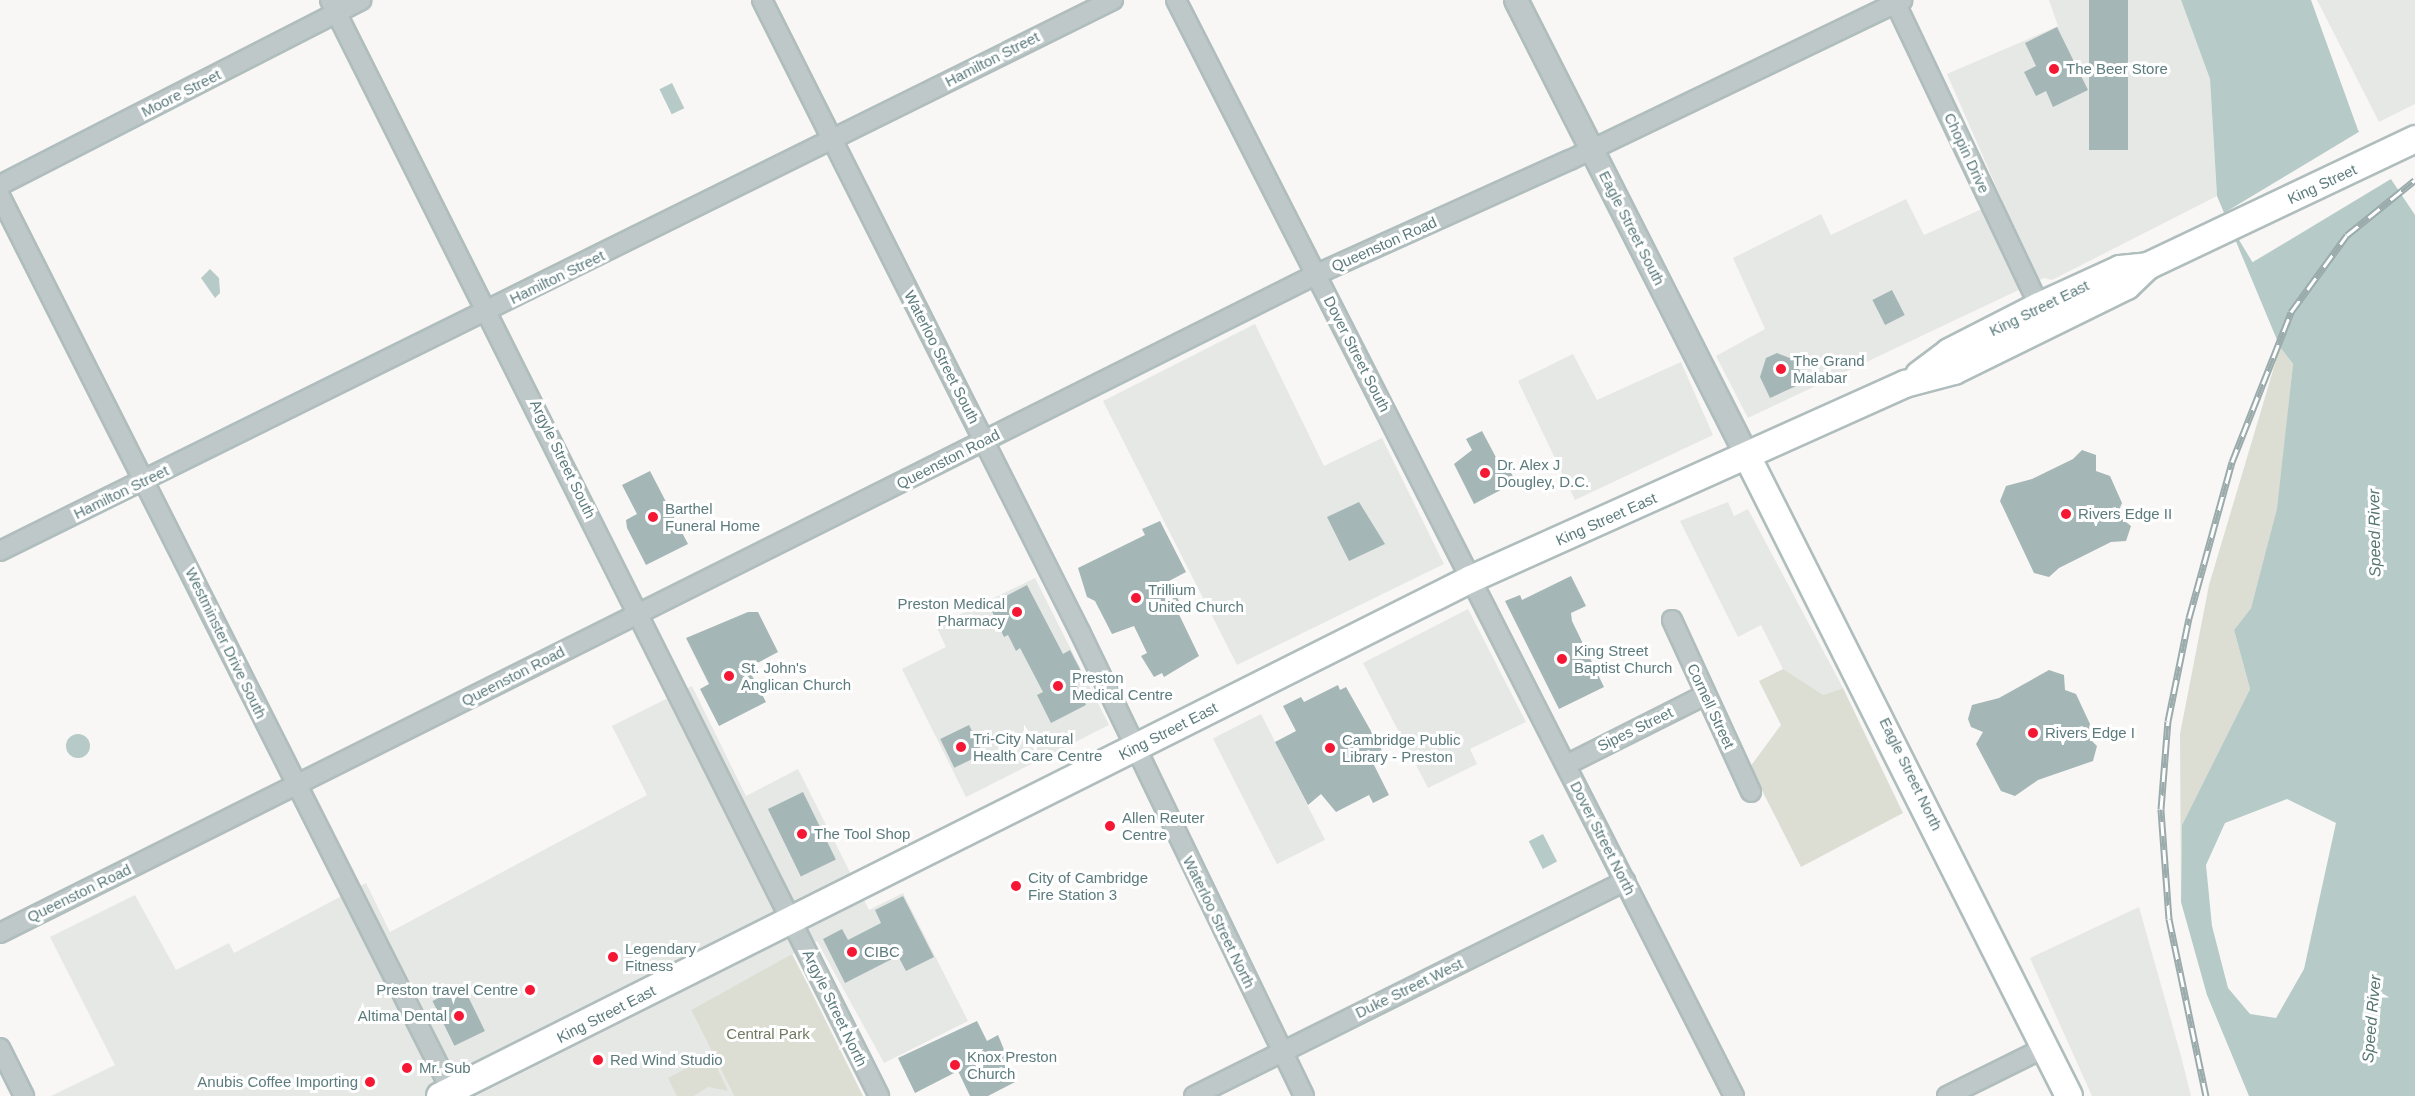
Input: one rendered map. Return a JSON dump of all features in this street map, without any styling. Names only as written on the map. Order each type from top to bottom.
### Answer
[{"type":"main road","name":"King Street","points":[[2229,228],[2415,139]]},
{"type":"main road","name":"King Street East","points":[[449,1094],[791,919],[1471,579],[1905,384],[1954,370],[2127,286],[2148,266],[2229,228]]},
{"type":"main road","name":"King Street East","points":[[1905,384],[1949,352],[2039,306],[2120,269],[2148,266]]},
{"type":"main road","name":"Eagle Street North","points":[[1747,456],[2070,1096]]},
{"type":"street","name":"Moore Street","points":[[0,185],[334,6],[361,0]]},
{"type":"street","name":"Waterloo Street South","points":[[762,0],[834,139],[1135,748]]},
{"type":"street","points":[[1069,0],[1072,18]]},
{"type":"street","name":"Hamilton Street","points":[[0,551],[834,139],[1072,18],[1113,0]]},
{"type":"street","name":"Dover Street South","points":[[1176,0],[1471,579]]},
{"type":"street","name":"Eagle Street South","points":[[1516,0],[1747,456]]},
{"type":"street","name":"Queenston Road","points":[[0,933],[1317,273],[1592,149],[1898,1]]},
{"type":"street","name":"Chopin Drive","points":[[1898,1],[2039,306]]},
{"type":"street","name":"Argyle Street South","points":[[334,6],[489,310],[791,919]]},
{"type":"street","name":"Westminster Drive South","points":[[0,196],[146,479],[449,1094]]},
{"type":"street","name":"Dover Street North","points":[[1471,579],[1734,1096]]},
{"type":"street","name":"Cornell Street","points":[[1672,620],[1751,792]]},
{"type":"street","name":"Sipes Street","points":[[1566,765],[1705,695]]},
{"type":"street","name":"Waterloo Street North","points":[[1135,748],[1304,1096]]},
{"type":"street","name":"Duke Street West","points":[[1194,1096],[1625,881]]},
{"type":"street","name":"Argyle Street North","points":[[791,919],[879,1096]]},
{"type":"street","points":[[1947,1096],[2046,1047]]},
{"type":"street","points":[[0,1048],[24,1096]]},
{"type":"shaded area","points":[[2049,0],[2181,0],[2210,79],[2217,196],[2052,280],[2044,278],[1748,418],[1716,356],[1765,329],[1733,258],[1821,214],[1831,235],[1906,199],[1924,235],[2002,200],[1947,74],[2058,26]]},
{"type":"shaded area","points":[[2317,0],[2415,0],[2415,104],[2379,122]]},
{"type":"shaded area","points":[[1255,324],[1324,466],[1382,438],[1444,564],[1237,665],[1103,401]]},
{"type":"shaded area","points":[[1573,354],[1597,400],[1681,362],[1713,435],[1575,500],[1518,381]]},
{"type":"shaded area","points":[[1728,502],[1734,516],[1748,509],[1843,688],[1823,695],[1805,688],[1783,669],[1761,625],[1738,637],[1680,521]]},
{"type":"shaded area","points":[[1035,578],[1109,725],[966,797],[902,669],[946,647],[936,626]]},
{"type":"shaded area","points":[[1468,609],[1526,722],[1470,749],[1477,764],[1428,788],[1363,663]]},
{"type":"shaded area","points":[[692,686],[746,796],[798,769],[869,910],[903,893],[968,1021],[884,1063],[817,941],[691,1010],[734,1096],[51,1096],[115,1065],[50,937],[135,895],[176,970],[229,943],[234,953],[366,883],[390,932],[647,795],[612,726]]},
{"type":"shaded area","points":[[1261,714],[1325,840],[1277,864],[1213,739]]},
{"type":"shaded area","points":[[2139,907],[2191,1096],[2092,1096],[2030,958]]},
{"type":"green space","points":[[2280,347],[2293,364],[2278,509],[2251,608],[2234,630],[2250,689],[2182,825],[2181,902],[2180,734],[2209,585]]},
{"type":"green space","points":[[1783,669],[1823,695],[1843,688],[1903,813],[1801,867],[1750,767],[1781,725],[1759,681]]},
{"type":"green space","name":"Central Park","points":[[792,954],[863,1096],[734,1096],[691,1010]]},
{"type":"green space","points":[[711,1055],[728,1091],[708,1087],[694,1096],[677,1096],[668,1078]]},
{"type":"water","name":"Speed River","points":[[2181,0],[2311,0],[2358,130],[2415,215],[2415,1096],[2249,1096],[2207,995],[2181,902],[2182,825],[2250,689],[2234,630],[2251,608],[2277,509],[2293,364],[2280,347],[2217,196],[2210,79]],"holes":[[[2287,799],[2336,823],[2304,969],[2276,1018],[2250,1014],[2228,988],[2212,926],[2206,865],[2225,823]]]},
{"type":"water","points":[[672,83],[684,108],[672,114],[659,89]]},
{"type":"water","points":[[210,269],[219,278],[220,293],[215,298],[201,278]]},
{"type":"water","points":[[78,734],[87,737],[90,746],[87,755],[78,758],[69,755],[66,746],[69,737]]},
{"type":"water","points":[[1543,834],[1557,862],[1543,869],[1529,841]]},
{"type":"pier","points":[[2362,130],[2391,179],[2252,262],[2223,213]]},
{"type":"building","points":[[2089,0],[2128,0],[2128,150],[2089,150]]},
{"type":"building","name":"The Beer Store","points":[[2057,27],[2088,90],[2053,107],[2046,91],[2036,96],[2024,72],[2036,66],[2025,43]]},
{"type":"building","points":[[1892,290],[1905,315],[1885,325],[1872,300]]},
{"type":"building","name":"The Grand Malabar","points":[[1777,353],[1795,360],[1805,382],[1770,398],[1760,377],[1766,358]]},
{"type":"building","name":"Dr. Alex J Dougley, D.C.","points":[[1482,431],[1499,463],[1504,460],[1516,482],[1474,504],[1454,464],[1472,450],[1466,439]]},
{"type":"building","name":"Rivers Edge II","points":[[2082,450],[2096,455],[2096,471],[2110,476],[2122,503],[2117,515],[2131,526],[2126,541],[2111,542],[2059,568],[2049,577],[2034,573],[2000,501],[2006,486],[2032,479],[2073,459]]},
{"type":"building","name":"Barthel Funeral Home","points":[[650,471],[688,544],[646,565],[627,528],[626,520],[637,514],[622,485]]},
{"type":"building","points":[[1359,502],[1385,544],[1349,561],[1327,517]]},
{"type":"building","name":"Trillium United Church","points":[[1160,521],[1186,572],[1169,581],[1179,601],[1174,604],[1199,656],[1164,677],[1162,673],[1154,677],[1141,656],[1147,653],[1134,626],[1112,634],[1095,601],[1087,597],[1078,568],[1145,535],[1142,529]]},
{"type":"building","name":"King Street Baptist Church","points":[[1571,576],[1586,606],[1571,613],[1572,621],[1604,687],[1559,709],[1505,601],[1520,595],[1522,600]]},
{"type":"building","points":[[1027,585],[1063,654],[1070,650],[1083,675],[1074,680],[1086,705],[1051,723],[1037,695],[1043,692],[1020,648],[1016,651],[1008,635],[1004,637],[989,605]]},
{"type":"building","name":"St. John's Anglican Church","points":[[748,612],[758,612],[778,652],[748,668],[766,702],[719,726],[700,689],[709,684],[686,638]]},
{"type":"building","name":"Rivers Edge I","points":[[2049,670],[2064,675],[2065,690],[2076,694],[2090,724],[2087,736],[2097,746],[2093,761],[2038,780],[2015,796],[2001,791],[1976,744],[1983,732],[1971,727],[1968,719],[1972,705],[1999,698]]},
{"type":"building","name":"Cambridge Public Library - Preston","points":[[1338,685],[1340,690],[1346,687],[1384,754],[1372,761],[1389,795],[1373,803],[1369,795],[1336,812],[1321,794],[1308,805],[1275,742],[1296,731],[1283,706],[1301,697],[1304,702]]},
{"type":"building","name":"Tri-City Natural Health Care Centre","points":[[969,725],[983,754],[954,768],[940,739]]},
{"type":"building","name":"The Tool Shop","points":[[803,792],[836,859],[801,877],[768,809]]},
{"type":"building","points":[[903,896],[934,957],[906,971],[898,956],[845,983],[823,939],[842,929],[848,940],[881,923],[875,910]]},
{"type":"building","name":"Altima Dental","points":[[463,986],[485,1031],[454,1046],[432,1001]]},
{"type":"building","name":"Knox Preston Church","points":[[977,1021],[987,1041],[998,1035],[1017,1081],[988,1096],[970,1096],[958,1071],[915,1093],[898,1058]]},
{"type":"railway","points":[[2206,1096],[2169,919],[2161,809],[2168,721],[2189,618],[2232,462],[2291,312],[2347,235],[2415,180]]},
{"type":"place","name":"The Beer Store","points":[[2054,69]]},
{"type":"place","name":"The Grand Malabar","points":[[1781,369]]},
{"type":"place","name":"Dr. Alex J Dougley, D.C.","points":[[1485,473]]},
{"type":"place","name":"Rivers Edge II","points":[[2066,514]]},
{"type":"place","name":"Barthel Funeral Home","points":[[653,517]]},
{"type":"place","name":"Trillium United Church","points":[[1136,598]]},
{"type":"place","name":"Preston Medical Pharmacy","points":[[1017,612]]},
{"type":"place","name":"King Street Baptist Church","points":[[1562,659]]},
{"type":"place","name":"St. John's Anglican Church","points":[[729,676]]},
{"type":"place","name":"Preston Medical Centre","points":[[1058,686]]},
{"type":"place","name":"Rivers Edge I","points":[[2033,733]]},
{"type":"place","name":"Tri-City Natural Health Care Centre","points":[[961,747]]},
{"type":"place","name":"Cambridge Public Library - Preston","points":[[1330,748]]},
{"type":"place","name":"Allen Reuter Centre","points":[[1110,826]]},
{"type":"place","name":"The Tool Shop","points":[[802,834]]},
{"type":"place","name":"City of Cambridge Fire Station 3","points":[[1016,886]]},
{"type":"place","name":"CIBC","points":[[852,952]]},
{"type":"place","name":"Legendary Fitness","points":[[613,957]]},
{"type":"place","name":"Preston travel Centre","points":[[530,990]]},
{"type":"place","name":"Altima Dental","points":[[459,1016]]},
{"type":"place","name":"Red Wind Studio","points":[[598,1060]]},
{"type":"place","name":"Knox Preston Church","points":[[955,1065]]},
{"type":"place","name":"Mr. Sub","points":[[407,1068]]},
{"type":"place","name":"Anubis Coffee Importing","points":[[370,1082]]}]
